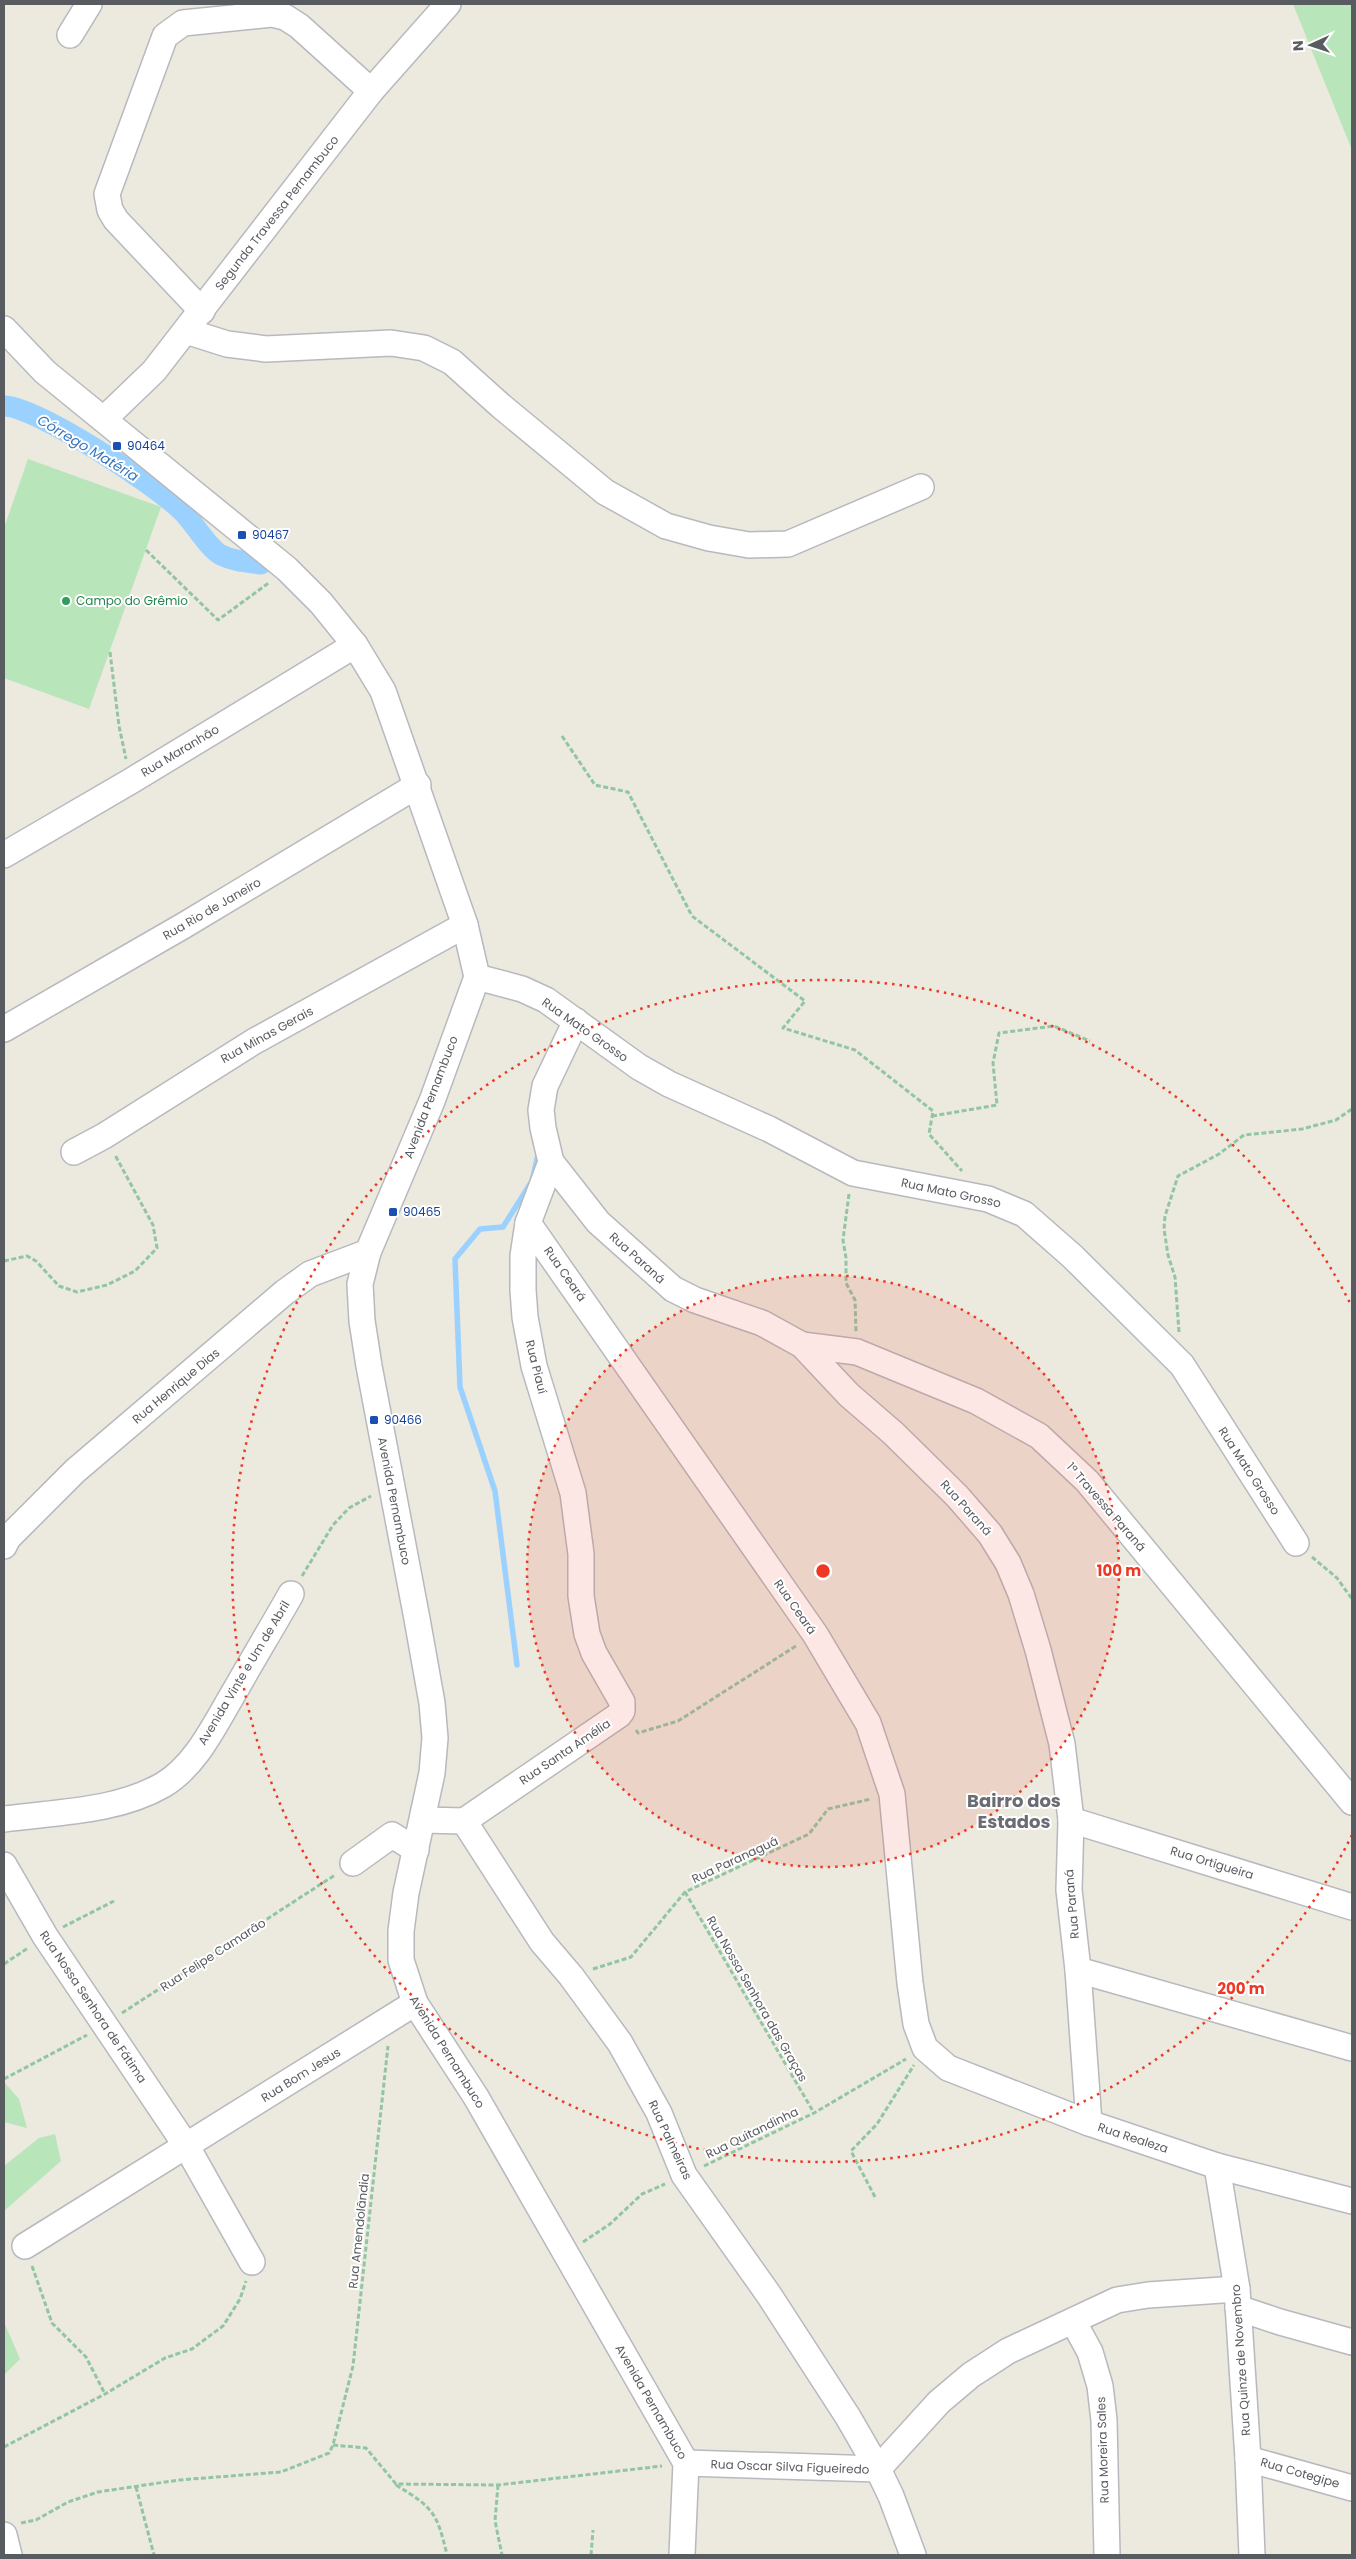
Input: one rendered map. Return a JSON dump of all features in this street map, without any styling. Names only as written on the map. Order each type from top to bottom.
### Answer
[{"type":"street","points":[[70,34],[89,4]]},
{"type":"street","name":"Segunda Travessa Pernambuco","points":[[104,419],[154,371],[371,91],[448,4]]},
{"type":"street","points":[[202,311],[116,220],[110,210],[106,194],[165,36],[183,23],[272,14],[285,17],[299,26],[371,91]]},
{"type":"street","points":[[4,329],[45,372],[287,569],[321,603],[355,645],[383,692],[418,785],[465,925],[478,977]]},
{"type":"street","points":[[186,331],[227,344],[266,349],[390,343],[424,348],[452,362],[501,406],[605,492],[666,526],[709,538],[749,545],[788,544],[921,487]]},
{"type":"street","name":"Rua Maranhão","points":[[4,855],[131,781],[355,645]]},
{"type":"street","name":"Rua Rio de Janeiro","points":[[4,1029],[191,921],[418,785]]},
{"type":"street","name":"Rua Minas Gerais","points":[[74,1152],[104,1136],[253,1042],[465,925]]},
{"type":"street","name":"Rua Mato Grosso","points":[[478,977],[530,993],[546,1000],[639,1067],[669,1084],[770,1129],[853,1174],[988,1199],[1024,1214],[1040,1226],[1182,1365],[1296,1543]]},
{"type":"street","name":"Avenida Pernambuco","points":[[478,977],[432,1101],[368,1252],[360,1284],[362,1321],[432,1703],[435,1738],[432,1773],[401,1932],[401,1960],[415,2003],[476,2098],[686,2463],[682,2555]]},
{"type":"street","points":[[551,1162],[541,1110],[545,1086],[576,1021]]},
{"type":"street","name":"Rua Piauí","points":[[551,1162],[528,1223],[523,1256],[525,1317],[534,1366],[573,1494],[581,1554],[581,1596],[587,1634],[594,1653],[622,1702],[622,1711]]},
{"type":"street","name":"Rua Paraná","points":[[551,1162],[598,1222],[673,1289],[695,1300],[762,1323],[802,1345],[849,1395],[893,1433],[957,1496],[990,1534],[1008,1563],[1021,1594],[1062,1744],[1071,1820],[1068,1890],[1078,1970],[1089,2123]]},
{"type":"street","name":"Rua Ceará","points":[[528,1223],[815,1634],[868,1723],[892,1794],[916,2024],[925,2048]]},
{"type":"street","name":"Rua Henrique Dias","points":[[4,1546],[8,1538],[75,1471],[286,1292],[317,1270],[368,1252]]},
{"type":"street","name":"1ª Travessa Paraná","points":[[802,1345],[857,1352],[1002,1414],[1039,1436],[1059,1452],[1087,1481],[1352,1802]]},
{"type":"street","name":"Avenida Vinte e Um de Abril","points":[[4,1819],[104,1806],[138,1796],[164,1785],[183,1768],[204,1743],[292,1594]]},
{"type":"street","name":"Rua Santa Amélia","points":[[464,1821],[619,1715],[622,1711]]},
{"type":"street","points":[[423,1820],[464,1821]]},
{"type":"street","name":"Rua Ortigueira","points":[[1071,1820],[1352,1907]]},
{"type":"street","name":"Rua Palmeiras","points":[[464,1821],[542,1942],[571,1976],[620,2043],[659,2113],[684,2175],[769,2295],[848,2417],[878,2470],[894,2504],[913,2555]]},
{"type":"street","points":[[353,1862],[392,1835],[416,1850]]},
{"type":"street","name":"Rua Nossa Senhora de Fátima","points":[[4,1865],[45,1936],[187,2147],[252,2262]]},
{"type":"street","points":[[1078,1970],[1352,2048]]},
{"type":"street","name":"Rua Bom Jesus","points":[[187,2147],[415,2003]]},
{"type":"street","name":"Rua Realeza","points":[[925,2048],[948,2068],[1089,2123],[1217,2166],[1352,2201]]},
{"type":"street","points":[[25,2246],[187,2147]]},
{"type":"street","name":"Rua Quinze de Novembro","points":[[1217,2166],[1238,2298],[1252,2555]]},
{"type":"street","name":"Rua Oscar Silva Figueiredo","points":[[686,2463],[878,2470],[939,2402],[971,2375],[1008,2351],[1117,2300],[1148,2296],[1238,2298],[1280,2322],[1352,2342]]},
{"type":"street","name":"Rua Moreira Sales","points":[[1073,2321],[1090,2352],[1100,2386],[1104,2420],[1107,2555]]},
{"type":"street","name":"Rua Cotegipe","points":[[1248,2459],[1352,2488]]},
{"type":"street","points":[[9,2555],[10,2529]]},
{"type":"path","points":[[146,550],[218,620],[287,569]]},
{"type":"path","points":[[110,652],[119,726],[131,781]]},
{"type":"path","points":[[562,736],[595,785],[628,792],[692,916],[805,1001],[783,1028],[855,1050],[932,1111],[929,1134],[988,1199]]},
{"type":"path","points":[[932,1116],[997,1104],[993,1063],[1000,1033],[1054,1026],[1090,1041]]},
{"type":"path","points":[[1182,1365],[1174,1277],[1168,1256],[1164,1229],[1165,1216],[1178,1176],[1218,1154],[1244,1135],[1302,1129],[1336,1120],[1352,1109]]},
{"type":"path","points":[[4,1260],[27,1256],[36,1261],[59,1286],[77,1292],[107,1285],[136,1271],[156,1248],[153,1224],[104,1136]]},
{"type":"path","points":[[853,1174],[846,1208],[843,1240],[846,1258],[846,1284],[855,1300],[857,1352]]},
{"type":"path","name":"Avenida Vinte e Um de Abril","points":[[292,1594],[333,1525],[349,1508],[391,1485]]},
{"type":"path","points":[[1296,1543],[1337,1578],[1352,1599]]},
{"type":"path","name":"Rua Santa Amélia","points":[[622,1711],[638,1733],[678,1721],[815,1634]]},
{"type":"path","name":"Rua Paranaguá","points":[[571,1976],[631,1957],[686,1892],[809,1834],[828,1809],[892,1794]]},
{"type":"path","name":"Rua Felipe Camarão","points":[[4,2079],[104,2025],[353,1862]]},
{"type":"path","name":"Rua Nossa Senhora das Graças","points":[[686,1892],[814,2113]]},
{"type":"path","name":"Rua Amendolândia","points":[[334,2444],[353,2366],[391,2018]]},
{"type":"path","points":[[875,2197],[850,2151],[877,2124],[925,2048]]},
{"type":"path","name":"Rua Quitandinha","points":[[566,2254],[610,2224],[642,2194],[814,2113],[925,2048]]},
{"type":"path","points":[[25,2246],[52,2323],[86,2357],[105,2394]]},
{"type":"path","points":[[4,2447],[105,2394],[165,2358],[192,2349],[223,2326],[240,2299],[252,2262]]},
{"type":"path","points":[[10,2529],[36,2520],[68,2502],[98,2492],[178,2480],[281,2472],[329,2453],[334,2444],[366,2448],[396,2484],[425,2502],[440,2525],[447,2555]]},
{"type":"path","points":[[396,2484],[498,2484],[686,2463]]},
{"type":"path","points":[[498,2484],[495,2521],[502,2555]]},
{"type":"path","points":[[136,2486],[154,2555]]},
{"type":"path","points":[[591,2555],[593,2530]]},
{"type":"green space","points":[[1293,4],[1352,4],[1352,150]]},
{"type":"green space","name":"Campo do Grêmio","points":[[28,459],[161,507],[89,709],[4,678],[4,528]]},
{"type":"green space","points":[[4,2082],[19,2099],[27,2128],[4,2122]]},
{"type":"green space","points":[[55,2134],[61,2161],[4,2211],[4,2166],[39,2138]]},
{"type":"green space","points":[[4,2322],[20,2359],[4,2375]]},
{"type":"waterway","name":"Córrego Matéria","points":[[4,406],[43,419],[96,449],[148,484],[183,512],[216,552],[235,560],[261,564]]},
{"type":"waterway","points":[[517,1665],[495,1491],[460,1387],[455,1259],[480,1229],[503,1227],[532,1181],[539,1150]]},
{"type":"place","name":"90464","points":[[117,446]]},
{"type":"place","name":"90467","points":[[242,535]]},
{"type":"place","name":"Campo do Grêmio","points":[[66,601]]},
{"type":"place","name":"90465","points":[[393,1212]]},
{"type":"place","name":"90466","points":[[374,1420]]},
{"type":"district","name":"Bairro dos Estados","points":[[1014,1811]]}]
